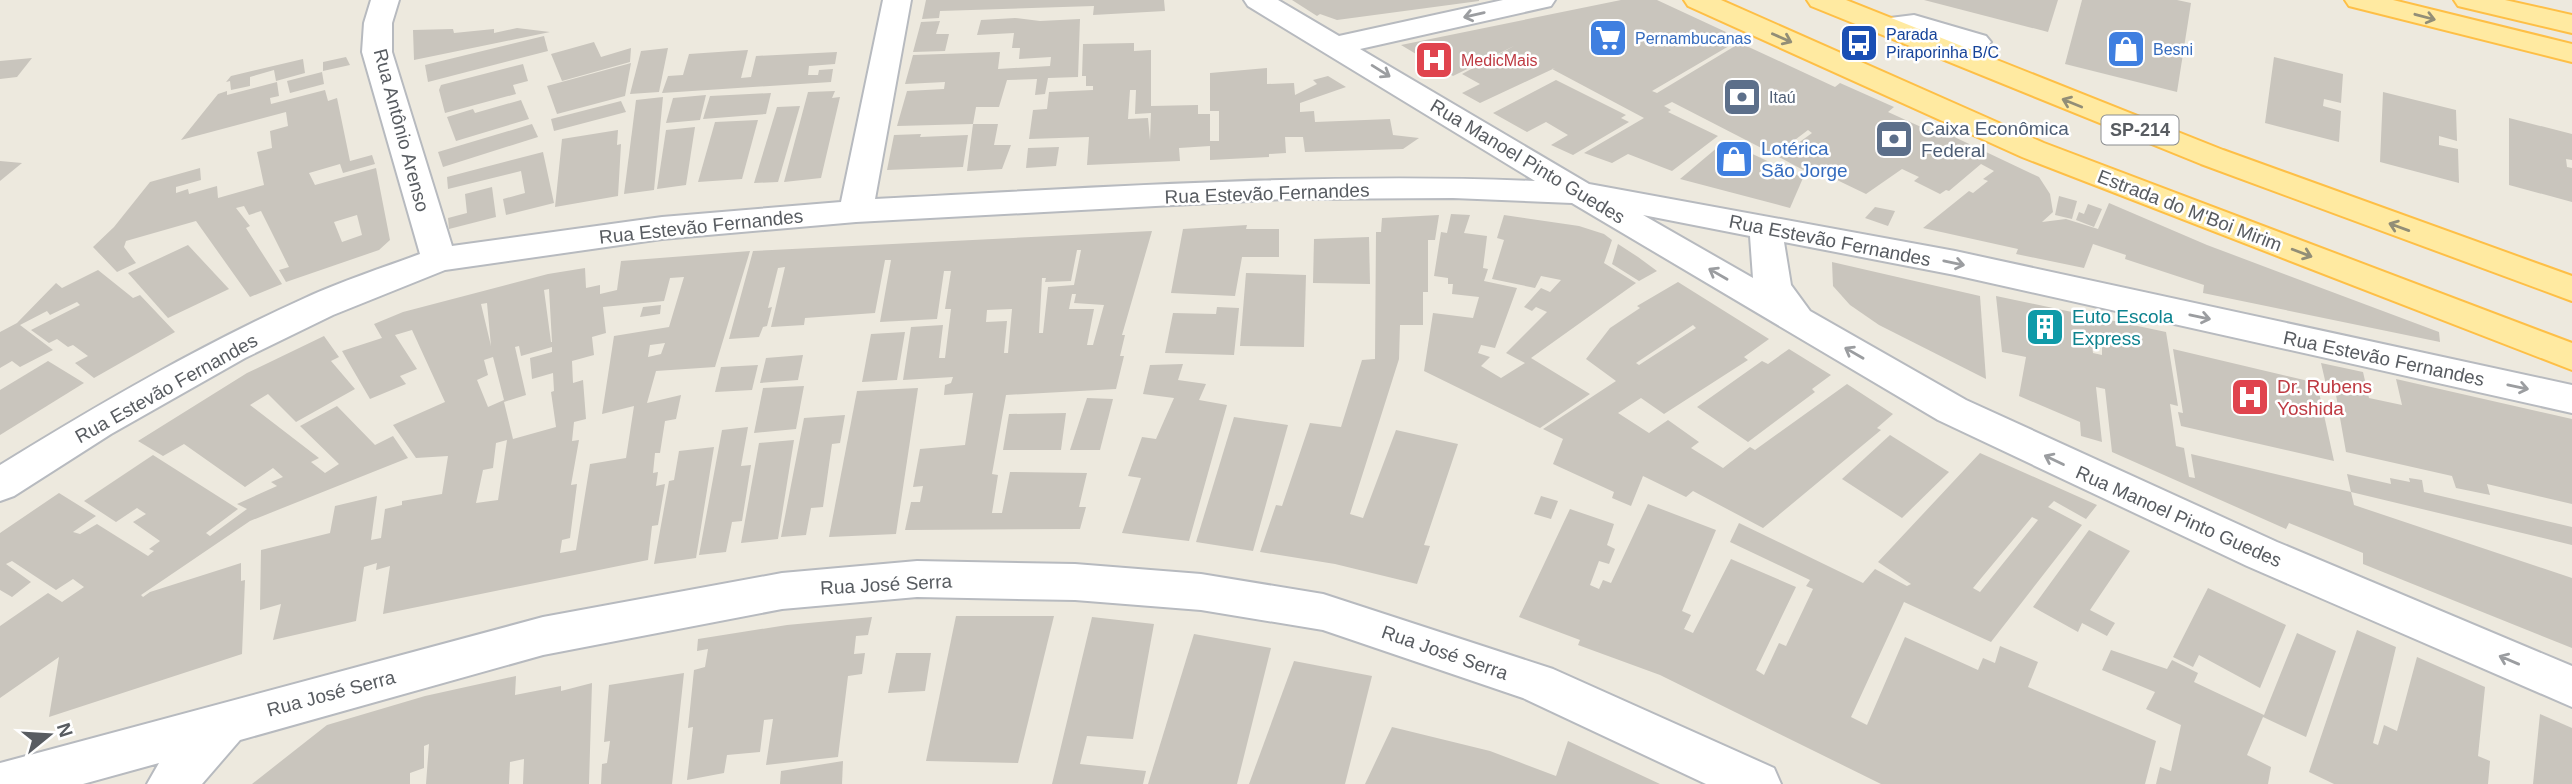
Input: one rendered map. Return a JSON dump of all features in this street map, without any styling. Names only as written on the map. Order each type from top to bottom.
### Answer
[{"type":"main road","name":"Estrada do M'Boi Mirim","points":[[1698,0],[2033,150],[2572,357]]},
{"type":"main road","name":"SP-214","points":[[1821,0],[2081,107],[2463,251],[2572,289]]},
{"type":"main road","points":[[2359,0],[2572,53]]},
{"type":"main road","points":[[2468,0],[2572,24]]},
{"type":"main road","points":[[2463,251],[2572,271]]},
{"type":"street","name":"Rua Antônio Arenso","points":[[386,0],[378,23],[377,52],[439,259]]},
{"type":"street","points":[[856,211],[897,0]]},
{"type":"street","name":"Rua Manoel Pinto Guedes","points":[[1258,0],[1338,45],[1579,193],[1952,410],[2262,554],[2572,687]]},
{"type":"street","points":[[1338,45],[1541,0]]},
{"type":"street","points":[[1884,26],[1914,24],[1976,42]]},
{"type":"street","name":"Rua Estevão Fernandes","points":[[0,485],[97,424],[232,349],[320,306],[439,259],[662,228],[856,211],[1285,190],[1453,188],[1579,193],[1968,266],[2572,399]]},
{"type":"street","name":"Rua Manoel Pinto Guedes","points":[[1767,228],[1769,278],[1783,304],[1799,320]]},
{"type":"street","name":"Rua José Serra","points":[[4,784],[543,636],[782,591],[917,579],[1075,582],[1201,592],[1323,612],[1537,683],[1757,784]]},
{"type":"street","points":[[172,784],[226,722]]},
{"type":"building","points":[[926,0],[1164,0],[1165,11],[1093,15],[1094,6],[940,11],[939,18],[922,19]]},
{"type":"building","points":[[1292,0],[1479,1],[1337,20],[1320,14],[1317,16]]},
{"type":"building","points":[[1621,0],[1657,0],[1741,39],[1652,91],[1657,93],[1740,43],[1835,87],[1840,83],[1894,107],[1888,112],[1941,136],[1946,133],[2039,177],[2050,194],[2053,212],[2042,222],[2066,219],[2098,229],[2109,203],[2207,245],[2439,332],[2440,342],[2203,293],[2204,285],[2125,259],[2126,255],[2093,244],[2084,268],[2016,254],[2018,249],[1923,228],[1969,191],[1973,193],[1988,181],[1983,179],[1994,171],[1981,164],[1949,191],[1940,194],[1914,181],[1919,177],[1902,169],[1866,194],[1812,168],[1807,172],[1779,157],[1812,133],[1808,130],[1775,155],[1672,102],[1664,106],[1671,110],[1668,112],[1718,136],[1672,171],[1628,154],[1612,163],[1584,153],[1644,118],[1552,69],[1480,103],[1462,93],[1480,84],[1462,74],[1514,46],[1453,76],[1401,45]]},
{"type":"building","points":[[1924,0],[2058,0],[2048,32]]},
{"type":"building","name":"Besni","points":[[2082,0],[2177,0],[2191,3],[2177,92],[2065,64]]},
{"type":"building","points":[[1015,18],[1040,21],[1080,19],[1078,77],[1048,78],[1045,94],[1035,95],[1037,79],[1007,80],[999,107],[976,107],[973,124],[897,126],[907,91],[944,89],[945,82],[905,84],[913,55],[1000,52],[998,69],[1050,66],[1051,57],[1019,59],[1020,48],[1012,48],[1014,33],[977,35],[981,20]]},
{"type":"building","points":[[940,21],[936,34],[949,34],[945,51],[913,52],[921,22]]},
{"type":"building","points":[[517,28],[550,32],[414,60],[413,30],[453,29],[454,33],[494,29],[494,33]]},
{"type":"building","points":[[544,36],[548,51],[428,82],[425,65]]},
{"type":"building","points":[[594,42],[601,57],[631,48],[630,62],[562,81],[551,54]]},
{"type":"building","points":[[1134,43],[1134,51],[1151,50],[1151,106],[1198,105],[1198,114],[1210,114],[1210,141],[1219,141],[1219,111],[1210,111],[1210,73],[1267,68],[1267,84],[1294,83],[1295,95],[1317,84],[1313,80],[1328,76],[1346,87],[1300,103],[1300,112],[1314,111],[1315,122],[1390,119],[1393,135],[1419,138],[1403,149],[1305,152],[1303,137],[1285,137],[1286,153],[1269,154],[1269,157],[1210,160],[1210,146],[1179,148],[1180,161],[1087,165],[1089,137],[1029,139],[1033,110],[1047,109],[1049,92],[1093,90],[1093,86],[1086,86],[1086,76],[1082,76],[1083,44]],"holes":[[[1130,90],[1136,90],[1135,114],[1151,113],[1150,140],[1148,118],[1128,119]]]},
{"type":"building","points":[[668,48],[659,92],[630,94],[641,51]]},
{"type":"building","points":[[748,50],[741,78],[751,77],[756,56],[837,52],[835,64],[809,66],[808,75],[818,75],[819,70],[833,69],[831,82],[662,93],[668,76],[683,75],[689,54]]},
{"type":"building","points":[[346,57],[350,65],[323,71],[323,62]]},
{"type":"building","points":[[2274,57],[2343,74],[2341,103],[2324,99],[2323,106],[2341,111],[2339,142],[2265,123]]},
{"type":"building","points":[[32,58],[17,77],[0,79],[0,61]]},
{"type":"building","points":[[303,59],[305,73],[276,81],[274,70],[250,77],[250,86],[231,90],[230,81],[226,82],[231,76]]},
{"type":"building","points":[[631,63],[625,96],[557,114],[547,86]]},
{"type":"building","points":[[523,64],[528,81],[513,85],[516,94],[445,113],[439,90],[441,85]]},
{"type":"building","points":[[322,72],[324,84],[290,93],[287,81]]},
{"type":"building","points":[[1556,80],[1626,115],[1621,118],[1629,122],[1573,155],[1551,145],[1568,135],[1546,122],[1527,132],[1493,113]]},
{"type":"building","points":[[277,82],[279,96],[270,98],[271,104],[325,90],[328,101],[337,98],[350,161],[372,155],[375,164],[343,173],[340,164],[309,173],[315,185],[376,168],[390,240],[379,250],[286,282],[279,270],[289,267],[261,211],[249,215],[244,206],[236,208],[250,226],[246,228],[282,284],[250,297],[196,221],[126,241],[124,247],[136,263],[117,272],[93,247],[114,227],[150,182],[200,168],[201,180],[176,187],[176,193],[188,189],[189,194],[217,186],[218,198],[264,185],[257,152],[272,148],[270,131],[288,126],[286,112],[181,140],[218,94],[227,91],[227,95]],"holes":[[[357,215],[362,235],[342,242],[334,222]]]},
{"type":"building","points":[[835,91],[832,98],[840,97],[821,178],[784,182],[808,92]]},
{"type":"building","points":[[2383,92],[2456,110],[2457,141],[2439,136],[2439,145],[2458,149],[2459,183],[2380,162]]},
{"type":"building","points":[[771,93],[766,114],[703,119],[710,96]]},
{"type":"building","points":[[706,95],[700,120],[666,123],[673,98]]},
{"type":"building","points":[[663,97],[654,190],[624,194],[636,100]]},
{"type":"building","points":[[521,100],[529,119],[456,141],[447,117],[473,109],[475,113]]},
{"type":"building","points":[[621,101],[626,112],[554,131],[551,119]]},
{"type":"building","points":[[800,106],[778,182],[754,183],[777,107]]},
{"type":"building","points":[[2509,118],[2572,134],[2572,160],[2566,159],[2567,167],[2572,168],[2572,202],[2509,185]]},
{"type":"building","points":[[758,120],[742,179],[698,182],[715,122]]},
{"type":"building","points":[[532,124],[538,137],[443,167],[438,152]]},
{"type":"building","points":[[973,124],[998,124],[994,145],[1011,145],[1002,169],[967,171]]},
{"type":"building","points":[[695,127],[686,185],[657,189],[666,130]]},
{"type":"building","points":[[618,130],[617,145],[621,144],[618,196],[555,207],[562,139]]},
{"type":"building","points":[[921,134],[920,137],[968,135],[963,167],[887,170],[894,135]]},
{"type":"building","name":"Lotérica São Jorge","points":[[1725,141],[1803,178],[1790,208],[1680,179]]},
{"type":"building","points":[[1059,147],[1056,166],[1026,168],[1028,148]]},
{"type":"building","points":[[543,152],[554,203],[506,215],[503,199],[525,193],[521,171],[448,189],[447,177]]},
{"type":"building","points":[[0,161],[22,163],[0,181]]},
{"type":"building","points":[[492,187],[496,217],[449,229],[448,218],[467,213],[465,194]]},
{"type":"building","points":[[2059,196],[2077,201],[2072,219],[2055,215]]},
{"type":"building","points":[[2088,204],[2102,209],[2094,227],[2076,220],[2079,212],[2084,214]]},
{"type":"building","points":[[1875,207],[1895,211],[1888,226],[1865,218]]},
{"type":"building","points":[[1451,214],[1470,215],[1464,233],[1487,236],[1483,268],[1488,269],[1484,281],[1517,288],[1495,348],[1481,345],[1478,353],[1490,357],[1481,366],[1501,378],[1525,363],[1506,353],[1547,312],[1536,307],[1532,311],[1524,307],[1541,288],[1550,292],[1561,280],[1541,276],[1535,288],[1492,279],[1504,240],[1497,238],[1504,215],[1579,226],[1604,234],[1612,240],[1604,263],[1636,283],[1531,358],[1590,394],[1540,428],[1424,371],[1433,313],[1473,318],[1479,297],[1452,294],[1453,284],[1448,284],[1448,278],[1434,276],[1441,232],[1447,233]]},
{"type":"building","points":[[1439,215],[1435,240],[1428,240],[1428,292],[1423,292],[1423,325],[1400,325],[1399,359],[1350,514],[1363,518],[1396,430],[1458,444],[1424,545],[1430,546],[1417,584],[1335,564],[1260,552],[1276,505],[1282,506],[1310,423],[1341,427],[1362,360],[1375,359],[1376,232],[1381,232],[1382,218]]},
{"type":"building","points":[[1247,225],[1246,229],[1279,229],[1279,257],[1242,257],[1235,296],[1171,293],[1183,229]]},
{"type":"building","points":[[1152,231],[1122,335],[1125,335],[1120,356],[1124,356],[1116,389],[1006,395],[992,474],[998,475],[992,513],[1002,513],[1010,472],[1087,473],[1079,507],[1086,507],[1080,529],[905,530],[911,502],[920,502],[923,486],[913,487],[920,449],[965,445],[973,393],[944,395],[945,385],[951,383],[953,377],[903,380],[911,327],[943,325],[939,358],[945,358],[951,309],[945,309],[951,271],[944,271],[937,319],[880,322],[891,260],[885,260],[875,313],[805,318],[804,325],[771,327],[785,267],[778,268],[768,308],[772,307],[767,326],[763,327],[759,337],[729,339],[753,251]],"holes":[[[1077,250],[1081,250],[1074,285],[1048,287],[1043,333],[1039,333],[1042,278],[1046,278],[1045,282],[1071,281]],[[1072,294],[1076,294],[1074,303],[1104,305],[1093,345],[1087,345],[1094,309],[1069,309]],[[1012,309],[1008,353],[1004,353],[1007,321],[986,322],[987,310]]]},
{"type":"building","points":[[1369,237],[1370,284],[1313,283],[1314,239]]},
{"type":"building","points":[[1618,244],[1657,271],[1639,281],[1612,264]]},
{"type":"building","points":[[188,245],[229,289],[168,318],[128,273]]},
{"type":"building","points":[[750,251],[715,367],[656,371],[647,403],[681,395],[676,419],[665,421],[660,453],[655,453],[653,473],[658,472],[656,486],[665,484],[658,525],[652,526],[648,560],[383,614],[390,566],[376,570],[377,563],[364,567],[356,621],[273,640],[281,604],[260,610],[261,550],[330,533],[335,506],[377,496],[371,540],[381,538],[385,509],[402,505],[402,501],[442,494],[448,456],[416,458],[393,425],[445,402],[412,330],[395,335],[417,369],[400,376],[406,384],[370,399],[342,351],[382,338],[374,324],[403,312],[548,274],[585,268],[586,288],[600,285],[600,294],[617,290],[621,261]],"holes":[[[684,277],[669,327],[614,336],[602,414],[634,406],[626,458],[590,464],[576,550],[560,553],[562,540],[570,538],[577,484],[571,485],[579,440],[572,441],[574,422],[586,419],[583,380],[573,383],[572,361],[594,355],[592,337],[606,333],[603,307],[664,301],[670,278]],[[549,289],[552,342],[551,342],[544,290]],[[487,303],[491,346],[481,304]],[[665,343],[661,354],[648,357],[650,345]],[[519,346],[521,356],[552,347],[552,352],[530,358],[532,379],[553,373],[554,391],[551,392],[556,427],[513,439],[504,402],[526,395],[515,347]],[[493,357],[504,400],[488,407],[477,380],[488,375],[484,360]],[[507,440],[498,500],[476,503],[483,470],[493,468],[496,443]]]},
{"type":"building","points":[[1832,262],[1980,296],[1986,379],[1879,325],[1850,305],[1833,286]]},
{"type":"building","points":[[98,270],[133,298],[140,295],[175,332],[94,378],[75,363],[88,356],[73,345],[68,347],[57,339],[49,343],[31,330],[80,305],[77,302],[50,315],[47,311],[20,325],[53,350],[20,367],[12,361],[0,368],[0,332],[17,323],[56,283],[62,288]]},
{"type":"building","points":[[1246,273],[1306,275],[1304,347],[1240,346]]},
{"type":"building","points":[[1678,282],[1769,339],[1744,357],[1748,360],[1664,414],[1641,398],[1618,413],[1649,433],[1668,420],[1699,442],[1691,448],[1723,468],[1750,447],[1755,450],[1847,384],[1893,414],[1877,428],[1881,430],[1763,528],[1693,491],[1686,497],[1643,476],[1631,506],[1612,498],[1614,492],[1553,464],[1563,439],[1543,429],[1616,381],[1586,359],[1610,328],[1640,308],[1637,306]],"holes":[[[1693,325],[1696,328],[1639,365],[1636,363]]]},
{"type":"building","points":[[1996,296],[2166,332],[2178,406],[2170,404],[2176,446],[2184,448],[2189,477],[2195,478],[2191,454],[2351,492],[2354,505],[2572,578],[2572,648],[2363,564],[2363,553],[2289,523],[2286,529],[2112,452],[2105,389],[2096,387],[2102,442],[2081,436],[2080,422],[2019,396],[2026,357],[2002,352]],"holes":[[[2091,338],[2102,340],[2102,355],[2093,353]]]},
{"type":"building","points":[[661,305],[660,314],[640,317],[643,307]]},
{"type":"building","points":[[1217,307],[1239,308],[1234,355],[1165,353],[1173,313],[1216,314]]},
{"type":"building","points":[[905,332],[897,380],[862,382],[871,334]]},
{"type":"building","points":[[324,336],[339,357],[331,361],[355,389],[296,422],[268,394],[250,405],[319,458],[311,462],[325,473],[339,464],[300,426],[337,406],[375,445],[393,436],[408,458],[250,521],[141,595],[143,597],[150,592],[241,563],[241,581],[245,580],[242,654],[49,717],[59,657],[0,698],[0,626],[48,593],[62,602],[84,587],[73,579],[56,590],[12,561],[6,564],[31,582],[12,597],[0,590],[0,533],[59,493],[96,516],[73,532],[80,534],[97,524],[148,556],[154,551],[149,549],[160,541],[133,522],[146,514],[137,508],[116,522],[84,501],[153,455],[238,509],[206,533],[210,536],[247,509],[237,504],[277,486],[271,482],[283,477],[273,468],[245,487],[184,444],[163,456],[138,441],[247,373]]},
{"type":"building","points":[[1789,349],[1831,375],[1812,389],[1815,392],[1748,442],[1697,407],[1762,361],[1768,364]]},
{"type":"building","name":"Dr. Rubens Yoshida","points":[[2173,349],[2317,383],[2334,461],[2181,426],[2178,412],[2183,413]]},
{"type":"building","points":[[803,355],[798,380],[760,383],[766,358]]},
{"type":"building","points":[[48,361],[84,383],[0,435],[0,390]]},
{"type":"building","points":[[2321,363],[2363,372],[2369,398],[2402,405],[2396,379],[2572,419],[2572,504],[2487,484],[2490,495],[2456,488],[2452,476],[2346,452],[2336,395],[2328,393]]},
{"type":"building","points":[[1183,364],[1178,380],[1206,384],[1199,400],[1227,405],[1189,541],[1122,533],[1141,478],[1128,476],[1142,437],[1156,439],[1174,398],[1143,394],[1150,365]]},
{"type":"building","points":[[758,365],[752,390],[715,392],[721,367]]},
{"type":"building","points":[[804,386],[796,429],[754,433],[763,388]]},
{"type":"building","points":[[918,388],[896,534],[829,537],[857,391]]},
{"type":"building","points":[[1087,398],[1113,399],[1100,450],[1070,450]]},
{"type":"building","points":[[1066,413],[1061,450],[1003,450],[1009,414]]},
{"type":"building","points":[[845,415],[840,443],[832,444],[823,507],[811,508],[806,535],[781,537],[804,418]]},
{"type":"building","points":[[1234,417],[1288,425],[1253,551],[1196,542]]},
{"type":"building","points":[[748,427],[741,466],[751,465],[742,521],[732,522],[726,552],[699,555],[722,430]]},
{"type":"building","points":[[1890,435],[1949,472],[1902,518],[1842,479]]},
{"type":"building","points":[[794,440],[778,539],[741,543],[759,443]]},
{"type":"building","points":[[714,447],[696,558],[654,564],[669,481],[674,480],[679,451]]},
{"type":"building","points":[[1980,453],[2097,505],[2086,519],[2054,501],[2048,507],[2082,525],[1991,642],[1904,602],[1851,717],[1867,725],[1905,637],[1978,670],[1983,658],[1995,663],[2000,646],[2038,662],[2028,687],[2156,741],[2145,784],[1881,784],[1660,675],[1578,645],[1580,640],[1519,617],[1570,509],[1614,524],[1607,545],[1615,549],[1609,564],[1599,561],[1590,585],[1599,589],[1603,580],[1611,583],[1648,504],[1716,530],[1682,611],[1691,615],[1684,629],[1693,633],[1731,559],[1796,587],[1756,670],[1764,675],[1779,643],[1786,646],[1813,589],[1806,586],[1810,580],[1730,542],[1739,523],[1863,583],[1875,569],[1907,586],[1911,584],[1878,562]],"holes":[[[2032,517],[2038,520],[1980,592],[1973,588]]]},
{"type":"building","points":[[2347,474],[2391,484],[2390,478],[2410,482],[2409,478],[2422,480],[2424,492],[2572,527],[2572,545],[2351,492]]},
{"type":"building","points":[[1541,496],[1558,501],[1551,519],[1534,514]]},
{"type":"building","points":[[2089,530],[2130,551],[2090,610],[2115,623],[2107,636],[2082,623],[2078,632],[2033,607]]},
{"type":"building","points":[[2208,588],[2286,625],[2260,688],[2199,655],[2193,667],[2173,657]]},
{"type":"building","points":[[956,616],[1054,616],[1018,763],[926,761]]},
{"type":"building","points":[[872,617],[868,635],[856,636],[854,654],[865,653],[862,674],[848,676],[838,757],[766,765],[773,719],[764,720],[760,752],[727,755],[724,773],[687,780],[693,727],[688,728],[694,670],[705,667],[708,649],[697,651],[698,639],[787,625]]},
{"type":"building","points":[[1092,617],[1154,624],[1133,739],[1087,736],[1080,764],[1146,771],[1143,784],[1052,784]]},
{"type":"building","points":[[2357,630],[2396,647],[2373,743],[2378,745],[2384,725],[2397,731],[2417,657],[2485,687],[2478,756],[2490,761],[2488,784],[2334,784],[2309,772]]},
{"type":"building","points":[[2297,633],[2336,651],[2306,737],[2263,717],[2247,755],[2271,767],[2268,784],[2156,784],[2160,767],[2171,771],[2181,725],[2146,709],[2155,692],[2102,670],[2111,650],[2167,669],[2172,660],[2198,673],[2194,682],[2264,715]]},
{"type":"building","points":[[1194,634],[1271,648],[1237,784],[1148,784]]},
{"type":"building","points":[[896,653],[931,653],[925,691],[888,693]]},
{"type":"building","points":[[1294,661],[1372,676],[1345,784],[1249,784]]},
{"type":"building","points":[[684,673],[672,784],[601,784],[602,764],[607,763],[610,741],[604,742],[609,685]]},
{"type":"building","points":[[516,676],[515,695],[561,686],[561,691],[592,683],[589,784],[523,784],[524,759],[510,762],[509,784],[426,784],[429,744],[424,746],[424,768],[410,773],[410,784],[252,784],[327,725],[425,696]]},
{"type":"building","points":[[2540,714],[2572,728],[2572,784],[2533,784]]},
{"type":"building","points":[[1392,727],[1490,751],[1556,776],[1568,741],[1660,784],[1365,784]]},
{"type":"building","points":[[843,761],[842,784],[780,784],[781,771]]},
{"type":"place","name":"Pernambucanas","points":[[1608,38]]},
{"type":"place","name":"Parada Piraporinha B/C","points":[[1859,43]]},
{"type":"place","name":"Besni","points":[[2126,49]]},
{"type":"place","name":"MedicMais","points":[[1434,60]]},
{"type":"place","name":"Itaú","points":[[1742,97]]},
{"type":"place","name":"Caixa Econômica Federal","points":[[1894,139]]},
{"type":"place","name":"Lotérica São Jorge","points":[[1734,159]]},
{"type":"place","name":"Euto Escola Express","points":[[2045,327]]},
{"type":"place","name":"Dr. Rubens Yoshida","points":[[2250,397]]}]
